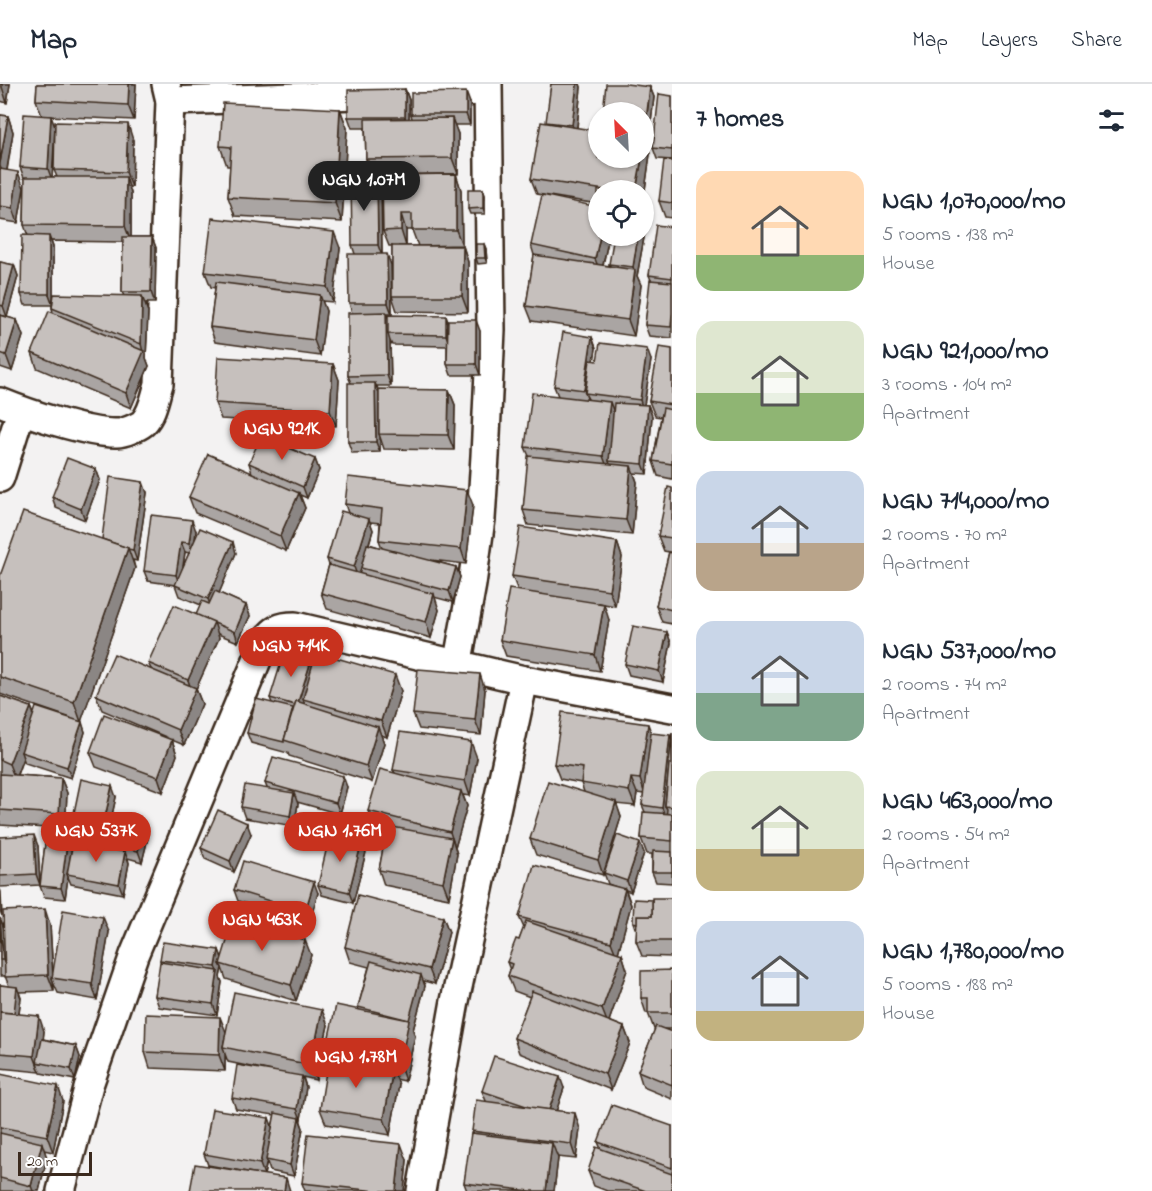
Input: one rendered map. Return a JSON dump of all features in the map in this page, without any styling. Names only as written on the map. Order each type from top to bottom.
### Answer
[{"type":"street","points":[[0,478],[10,406],[95,431],[119,433],[142,424],[150,413],[159,384],[168,93],[488,88],[491,330],[485,456],[481,519],[457,666]]},
{"type":"street","points":[[61,1191],[89,1085],[134,954],[265,641],[274,630],[283,626],[295,626],[457,666],[672,708]]},
{"type":"street","points":[[421,1191],[455,1001],[524,680]]},
{"type":"building","points":[[37,84],[129,84],[128,105],[36,100]]},
{"type":"building","points":[[551,84],[577,84],[572,125],[546,122]]},
{"type":"building","points":[[606,84],[650,87],[648,102],[604,102]]},
{"type":"building","points":[[405,89],[405,117],[348,117],[348,90]]},
{"type":"building","points":[[466,92],[466,114],[411,114],[411,93]]},
{"type":"building","points":[[659,94],[672,96],[672,150],[654,148]]},
{"type":"building","points":[[223,103],[340,109],[335,203],[228,197],[231,147],[220,146]]},
{"type":"building","points":[[24,114],[51,116],[48,169],[20,167]]},
{"type":"building","points":[[0,115],[8,116],[0,163]]},
{"type":"building","points":[[452,118],[452,158],[366,159],[365,119]]},
{"type":"building","points":[[55,122],[128,124],[126,172],[54,170]]},
{"type":"building","points":[[541,122],[588,129],[588,168],[640,168],[638,180],[588,180],[588,187],[531,179]]},
{"type":"building","points":[[664,160],[672,161],[672,203],[659,201]]},
{"type":"building","points":[[0,169],[18,172],[13,208],[0,206]]},
{"type":"building","points":[[456,174],[456,230],[412,230],[412,214],[401,214],[401,230],[383,231],[382,175]]},
{"type":"building","points":[[25,177],[126,177],[125,226],[24,225]]},
{"type":"building","points":[[351,178],[377,178],[378,245],[352,245]]},
{"type":"building","points":[[468,189],[483,189],[483,208],[468,209]]},
{"type":"building","points":[[542,195],[588,205],[588,246],[598,246],[595,259],[531,245]]},
{"type":"building","points":[[212,218],[334,232],[327,287],[205,272]]},
{"type":"building","points":[[656,225],[672,227],[672,278],[649,275]]},
{"type":"building","points":[[22,235],[49,236],[49,294],[21,294]]},
{"type":"building","points":[[123,237],[152,237],[151,292],[122,292]]},
{"type":"building","points":[[476,244],[484,244],[485,258],[476,258]]},
{"type":"building","points":[[392,246],[463,246],[462,296],[392,296]]},
{"type":"building","points":[[612,246],[636,246],[633,267],[609,264]]},
{"type":"building","points":[[348,254],[387,254],[388,303],[349,303]]},
{"type":"building","points":[[534,255],[635,270],[628,320],[526,306]]},
{"type":"building","points":[[0,262],[14,265],[3,306],[0,305]]},
{"type":"building","points":[[650,280],[672,282],[671,327],[645,325]]},
{"type":"building","points":[[216,282],[320,295],[314,340],[210,327]]},
{"type":"building","points":[[54,294],[142,296],[141,344],[52,308]]},
{"type":"building","points":[[49,311],[144,351],[126,393],[32,353]]},
{"type":"building","points":[[386,312],[387,375],[348,376],[348,313]]},
{"type":"building","points":[[0,315],[17,320],[6,355],[0,353]]},
{"type":"building","points":[[388,315],[446,316],[446,335],[388,334]]},
{"type":"building","points":[[448,320],[476,320],[476,364],[447,364]]},
{"type":"building","points":[[563,332],[592,337],[584,390],[554,386]]},
{"type":"building","points":[[600,343],[647,349],[640,400],[585,393],[590,360],[597,361]]},
{"type":"building","points":[[659,347],[672,349],[672,405],[649,401]]},
{"type":"building","points":[[218,357],[333,364],[330,411],[215,403]]},
{"type":"building","points":[[348,383],[375,383],[376,442],[348,442]]},
{"type":"building","points":[[379,389],[449,390],[448,435],[379,434]]},
{"type":"building","points":[[532,393],[610,402],[603,456],[525,447]]},
{"type":"building","points":[[614,403],[648,405],[643,464],[609,461]]},
{"type":"building","points":[[663,408],[672,410],[672,464],[653,461]]},
{"type":"building","points":[[261,436],[315,459],[303,487],[249,463]]},
{"type":"building","points":[[208,454],[299,493],[280,536],[189,497]]},
{"type":"building","points":[[528,456],[631,466],[626,520],[523,510]]},
{"type":"building","points":[[67,458],[96,469],[81,509],[52,497]]},
{"type":"building","points":[[110,477],[143,482],[133,550],[102,539]]},
{"type":"building","points":[[348,477],[467,490],[461,549],[379,540],[382,509],[345,504]]},
{"type":"building","points":[[668,487],[672,488],[672,538],[658,536]]},
{"type":"building","points":[[341,511],[369,519],[354,567],[327,559]]},
{"type":"building","points":[[23,512],[128,548],[74,702],[0,677],[0,576]]},
{"type":"building","points":[[151,515],[192,520],[189,543],[181,542],[176,575],[144,571]]},
{"type":"building","points":[[520,527],[617,542],[609,590],[512,576]]},
{"type":"building","points":[[200,528],[233,542],[208,599],[175,585]]},
{"type":"building","points":[[367,544],[456,567],[449,591],[361,568]]},
{"type":"building","points":[[669,552],[672,553],[672,610],[656,606]]},
{"type":"building","points":[[329,565],[434,594],[426,622],[321,593]]},
{"type":"building","points":[[509,589],[604,604],[595,655],[500,640]]},
{"type":"building","points":[[215,591],[246,605],[235,632],[196,615],[202,601],[209,604]]},
{"type":"building","points":[[174,605],[214,622],[188,680],[148,663]]},
{"type":"building","points":[[633,626],[667,632],[659,671],[625,664]]},
{"type":"building","points":[[285,650],[312,658],[298,702],[296,701],[295,705],[270,698]]},
{"type":"building","points":[[316,652],[395,675],[381,721],[303,699]]},
{"type":"building","points":[[114,654],[196,688],[178,730],[96,695]]},
{"type":"building","points":[[418,669],[480,674],[475,720],[413,714]]},
{"type":"building","points":[[0,696],[31,707],[9,764],[0,760]]},
{"type":"building","points":[[256,699],[293,708],[284,742],[247,733]]},
{"type":"building","points":[[296,701],[378,727],[366,766],[284,740]]},
{"type":"building","points":[[36,707],[82,722],[67,767],[21,752]]},
{"type":"building","points":[[562,712],[648,724],[640,779],[631,778],[629,791],[581,783],[583,768],[554,764]]},
{"type":"building","points":[[104,714],[172,740],[158,777],[90,752]]},
{"type":"building","points":[[400,732],[471,742],[465,781],[393,770]]},
{"type":"building","points":[[651,733],[670,735],[662,808],[642,805]]},
{"type":"building","points":[[672,733],[672,807],[665,806]]},
{"type":"building","points":[[273,757],[343,776],[336,803],[265,783]]},
{"type":"building","points":[[380,769],[461,791],[450,832],[368,811]]},
{"type":"building","points":[[0,774],[61,778],[59,814],[0,810]]},
{"type":"building","points":[[81,779],[112,786],[99,844],[69,837]]},
{"type":"building","points":[[548,781],[616,802],[598,860],[530,839]]},
{"type":"building","points":[[245,785],[294,793],[290,816],[241,807]]},
{"type":"building","points":[[218,810],[247,823],[230,861],[201,848]]},
{"type":"building","points":[[643,812],[672,814],[672,841],[641,838]]},
{"type":"building","points":[[108,818],[144,827],[138,851],[102,842]]},
{"type":"building","points":[[387,826],[452,838],[443,882],[379,870]]},
{"type":"building","points":[[47,827],[69,829],[61,888],[40,886]]},
{"type":"building","points":[[330,834],[362,841],[349,892],[318,885]]},
{"type":"building","points":[[34,835],[36,874],[0,876],[0,837]]},
{"type":"building","points":[[617,835],[640,843],[627,881],[604,873]]},
{"type":"building","points":[[73,842],[125,852],[119,884],[67,874]]},
{"type":"building","points":[[653,851],[672,852],[672,872],[652,872]]},
{"type":"building","points":[[243,861],[314,882],[305,912],[234,890]]},
{"type":"building","points":[[534,865],[625,889],[611,942],[519,917]]},
{"type":"building","points":[[358,895],[443,917],[429,969],[345,947]]},
{"type":"building","points":[[652,898],[672,898],[672,941],[636,941],[637,916],[652,916]]},
{"type":"building","points":[[634,899],[652,900],[652,916],[637,916],[637,923],[633,922]]},
{"type":"building","points":[[45,909],[48,975],[5,977],[3,911]]},
{"type":"building","points":[[63,910],[103,917],[92,984],[52,978]]},
{"type":"building","points":[[234,918],[305,940],[291,985],[220,964]]},
{"type":"building","points":[[526,921],[622,954],[602,1009],[508,976],[512,964],[507,962]]},
{"type":"building","points":[[0,923],[3,960],[0,960]]},
{"type":"building","points":[[163,942],[219,950],[216,967],[160,960]]},
{"type":"building","points":[[371,961],[421,975],[409,1020],[358,1007]]},
{"type":"building","points":[[160,962],[218,971],[213,1004],[155,996]]},
{"type":"building","points":[[672,970],[672,1013],[648,1013],[648,998],[641,998],[641,971]]},
{"type":"building","points":[[0,985],[17,987],[14,1013],[0,1012]]},
{"type":"building","points":[[532,991],[624,1027],[605,1074],[514,1038]]},
{"type":"building","points":[[234,992],[322,1010],[311,1065],[223,1047]]},
{"type":"building","points":[[336,1005],[409,1020],[400,1066],[326,1050]]},
{"type":"building","points":[[0,1012],[39,1016],[34,1056],[0,1053]]},
{"type":"building","points":[[146,1014],[220,1017],[219,1055],[145,1052]]},
{"type":"building","points":[[656,1026],[672,1032],[672,1085],[638,1071]]},
{"type":"building","points":[[42,1039],[76,1046],[71,1069],[37,1062]]},
{"type":"building","points":[[494,1056],[560,1077],[549,1110],[532,1108],[482,1091]]},
{"type":"building","points":[[328,1059],[393,1069],[384,1119],[320,1109]]},
{"type":"building","points":[[237,1065],[302,1076],[297,1109],[232,1098]]},
{"type":"building","points":[[0,1074],[58,1086],[47,1136],[0,1127]]},
{"type":"building","points":[[476,1100],[575,1113],[571,1144],[472,1131]]},
{"type":"building","points":[[612,1105],[672,1126],[672,1168],[598,1142]]},
{"type":"building","points":[[212,1109],[269,1118],[260,1164],[204,1154]]},
{"type":"building","points":[[275,1113],[299,1118],[290,1165],[266,1160]]},
{"type":"building","points":[[0,1133],[42,1143],[31,1186],[0,1178]]},
{"type":"building","points":[[471,1133],[552,1143],[546,1191],[464,1183]]},
{"type":"building","points":[[308,1134],[401,1144],[396,1191],[302,1183]]},
{"type":"building","points":[[596,1147],[672,1174],[672,1191],[646,1191],[588,1171]]},
{"type":"building","points":[[195,1164],[286,1178],[284,1191],[190,1191]]}]
